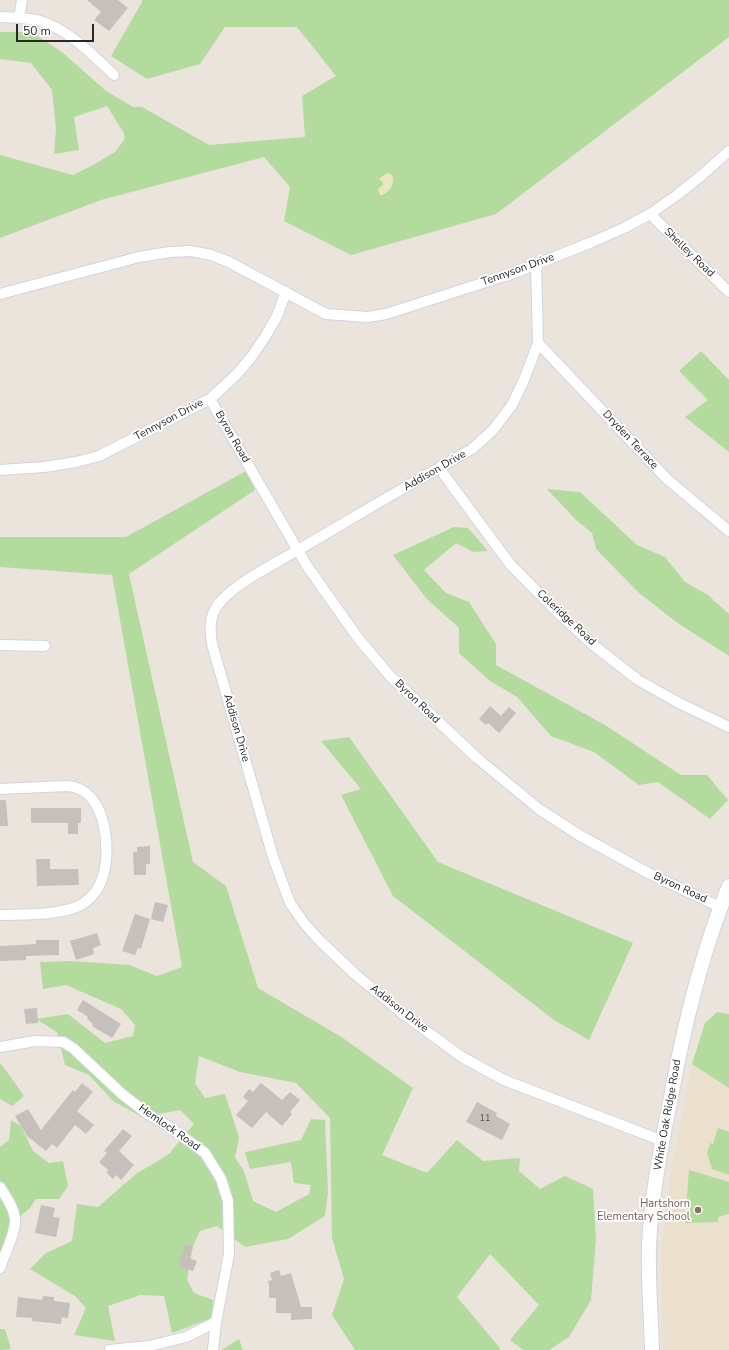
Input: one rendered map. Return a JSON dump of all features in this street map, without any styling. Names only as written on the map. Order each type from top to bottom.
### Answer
[{"type":"street","points":[[19,18],[22,0]]},
{"type":"street","points":[[0,17],[38,21],[56,28],[87,49],[114,75]]},
{"type":"street","name":"Tennyson Drive","points":[[0,294],[139,257],[170,252],[191,251],[211,255],[229,262],[326,314],[368,317],[386,314],[517,272],[592,242],[650,214],[702,176],[729,151]]},
{"type":"street","name":"Shelley Road","points":[[650,214],[729,292]]},
{"type":"street","name":"Addison Drive","points":[[536,264],[538,343],[524,380],[512,405],[493,430],[472,449],[298,550],[227,594],[217,606],[212,618],[210,628],[212,644],[273,857],[290,902],[304,923],[319,940],[356,976],[403,1014],[462,1057],[504,1080],[663,1141]]},
{"type":"street","name":"Tennyson Drive","points":[[0,470],[44,467],[76,462],[99,456],[210,399],[237,374],[252,356],[277,316],[286,292]]},
{"type":"street","name":"Dryden Terrace","points":[[538,343],[667,480],[729,531]]},
{"type":"street","name":"Byron Road","points":[[210,399],[307,566],[358,638],[390,676],[476,758],[539,810],[579,835],[650,874],[720,907]]},
{"type":"street","name":"Coleridge Road","points":[[439,468],[510,564],[581,634],[638,680],[679,703],[729,727]]},
{"type":"street","points":[[0,645],[45,646]]},
{"type":"street","points":[[0,789],[67,786],[78,788],[93,799],[98,808],[102,818],[106,838],[106,851],[105,866],[98,889],[82,904],[70,909],[55,912],[0,915]]},
{"type":"street","name":"White Oak Ridge Road","points":[[652,1350],[649,1248],[652,1211],[663,1141],[680,1046],[691,1002],[720,907],[729,886]]},
{"type":"street","name":"Hemlock Road","points":[[0,1047],[35,1041],[63,1042],[73,1048],[122,1094],[149,1116],[170,1127],[205,1153],[221,1179],[228,1201],[229,1254],[216,1322],[213,1350]]},
{"type":"street","points":[[0,1187],[10,1204],[15,1220],[10,1242],[0,1268]]},
{"type":"street","points":[[110,1350],[150,1346],[186,1337],[216,1322]]},
{"type":"shaded area","name":"Hartshorn Elementary School","points":[[692,1064],[729,1088],[729,1350],[663,1350],[661,1252],[672,1167]]},
{"type":"green space","points":[[142,0],[729,0],[729,37],[496,214],[351,255],[284,221],[290,187],[264,157],[101,200],[0,238],[0,155],[73,175],[116,151],[125,138],[124,133],[107,106],[74,117],[79,150],[54,154],[56,129],[52,90],[31,63],[0,59],[0,32],[31,32],[62,52],[106,91],[133,107],[142,107],[209,145],[305,137],[302,96],[336,76],[297,27],[225,27],[200,64],[147,79],[111,56]]},
{"type":"green space","points":[[701,351],[729,380],[729,452],[685,417],[708,400],[679,371]]},
{"type":"green space","points":[[246,471],[255,490],[129,574],[193,862],[226,886],[258,988],[343,1038],[413,1088],[382,1155],[427,1173],[457,1140],[483,1161],[520,1158],[519,1171],[540,1189],[565,1176],[593,1189],[596,1239],[591,1300],[569,1337],[549,1350],[523,1350],[510,1340],[539,1305],[490,1254],[457,1297],[500,1348],[499,1350],[355,1350],[332,1315],[344,1279],[332,1238],[330,1118],[296,1083],[240,1072],[199,1056],[195,1083],[205,1098],[225,1094],[239,1137],[235,1158],[244,1171],[253,1201],[276,1212],[309,1194],[311,1185],[294,1183],[291,1162],[250,1169],[245,1152],[301,1140],[311,1119],[325,1120],[328,1193],[325,1216],[288,1239],[245,1247],[217,1226],[200,1231],[193,1246],[187,1280],[194,1293],[213,1300],[212,1318],[172,1333],[164,1296],[140,1295],[108,1306],[115,1341],[74,1335],[86,1308],[75,1296],[30,1269],[46,1253],[72,1241],[77,1204],[98,1207],[136,1174],[169,1154],[194,1124],[180,1110],[142,1117],[113,1101],[89,1075],[65,1065],[57,1032],[36,1019],[68,1014],[105,1043],[133,1036],[135,1025],[121,1009],[66,985],[43,989],[40,962],[71,961],[129,965],[157,976],[182,967],[112,575],[0,567],[0,537],[126,537]]},
{"type":"green space","points":[[547,489],[580,492],[637,545],[665,557],[685,582],[708,595],[729,614],[729,656],[676,622],[638,592],[596,549],[592,533],[576,520]]},
{"type":"green space","points":[[454,527],[468,528],[488,551],[473,552],[456,543],[424,570],[446,593],[469,602],[496,644],[496,665],[605,725],[681,775],[707,775],[728,800],[710,819],[658,782],[639,785],[594,752],[551,736],[517,697],[490,681],[459,653],[459,628],[426,598],[393,555]]},
{"type":"green space","points":[[349,737],[438,862],[633,943],[589,1040],[554,1020],[393,896],[341,795],[361,789],[321,741]]},
{"type":"green space","points":[[717,1012],[729,1014],[729,1088],[692,1064],[705,1023]]},
{"type":"green space","points":[[0,1064],[24,1096],[12,1106],[0,1099]]},
{"type":"green space","points":[[11,1120],[21,1126],[33,1151],[49,1163],[63,1161],[68,1186],[59,1199],[36,1199],[30,1208],[10,1225],[0,1256],[0,1147],[9,1140]]},
{"type":"green space","points":[[718,1128],[729,1132],[729,1175],[712,1169],[707,1153],[710,1143],[713,1144]]},
{"type":"green space","points":[[689,1170],[729,1182],[729,1214],[718,1217],[718,1222],[685,1223]]},
{"type":"green space","points":[[0,1329],[5,1329],[11,1349],[0,1350]]},
{"type":"green space","points":[[239,1339],[243,1350],[221,1350]]},
{"type":"sand","points":[[388,173],[392,175],[393,184],[388,191],[383,195],[380,195],[378,189],[383,185],[383,182],[380,178]]},
{"type":"building","points":[[87,0],[118,0],[128,8],[109,31],[94,20],[101,12]]},
{"type":"building","points":[[490,706],[501,716],[509,707],[516,713],[499,733],[488,723],[486,725],[479,719]]},
{"type":"building","points":[[0,800],[6,800],[8,826],[0,826]]},
{"type":"building","points":[[31,808],[81,808],[81,823],[78,823],[78,834],[68,834],[68,823],[31,823]]},
{"type":"building","points":[[150,846],[150,864],[146,864],[146,875],[134,875],[133,852],[137,852],[137,847]]},
{"type":"building","points":[[36,859],[50,859],[50,869],[78,869],[79,885],[37,886]]},
{"type":"building","points":[[155,902],[168,905],[163,922],[151,919]]},
{"type":"building","points":[[135,914],[150,919],[141,949],[138,948],[135,955],[122,951]]},
{"type":"building","points":[[97,933],[101,945],[93,948],[94,954],[76,960],[70,941]]},
{"type":"building","points":[[36,940],[59,940],[59,955],[26,956],[26,960],[0,961],[0,946],[36,944]]},
{"type":"building","points":[[83,1000],[121,1024],[112,1038],[92,1026],[93,1024],[87,1019],[88,1017],[77,1010]]},
{"type":"building","points":[[37,1008],[38,1023],[26,1024],[24,1009]]},
{"type":"building","points":[[82,1083],[93,1092],[77,1111],[94,1125],[86,1134],[75,1125],[57,1148],[52,1144],[46,1151],[27,1136],[15,1116],[28,1109],[41,1130],[73,1090],[75,1092]]},
{"type":"building","points":[[261,1083],[282,1100],[290,1092],[300,1100],[290,1112],[292,1114],[282,1126],[266,1112],[252,1128],[236,1115],[248,1101],[243,1097],[249,1089],[253,1092]]},
{"type":"building","points":[[477,1102],[497,1113],[496,1116],[510,1124],[502,1140],[466,1122]]},
{"type":"building","points":[[123,1129],[132,1136],[119,1151],[134,1165],[121,1180],[116,1175],[113,1179],[106,1172],[108,1170],[99,1162],[107,1153],[104,1151]]},
{"type":"building","points":[[41,1205],[55,1208],[53,1217],[60,1218],[56,1237],[35,1233]]},
{"type":"building","points":[[185,1244],[193,1247],[189,1258],[197,1261],[193,1271],[178,1266]]},
{"type":"building","points":[[279,1270],[281,1276],[291,1273],[301,1307],[312,1307],[312,1319],[291,1320],[291,1313],[276,1313],[276,1298],[269,1298],[268,1281],[272,1280],[270,1273]]},
{"type":"building","points":[[43,1296],[54,1297],[54,1301],[70,1303],[68,1318],[62,1317],[61,1324],[32,1321],[32,1318],[16,1317],[18,1297],[42,1300]]},
{"type":"place","name":"Hartshorn Elementary School","points":[[698,1210]]}]
